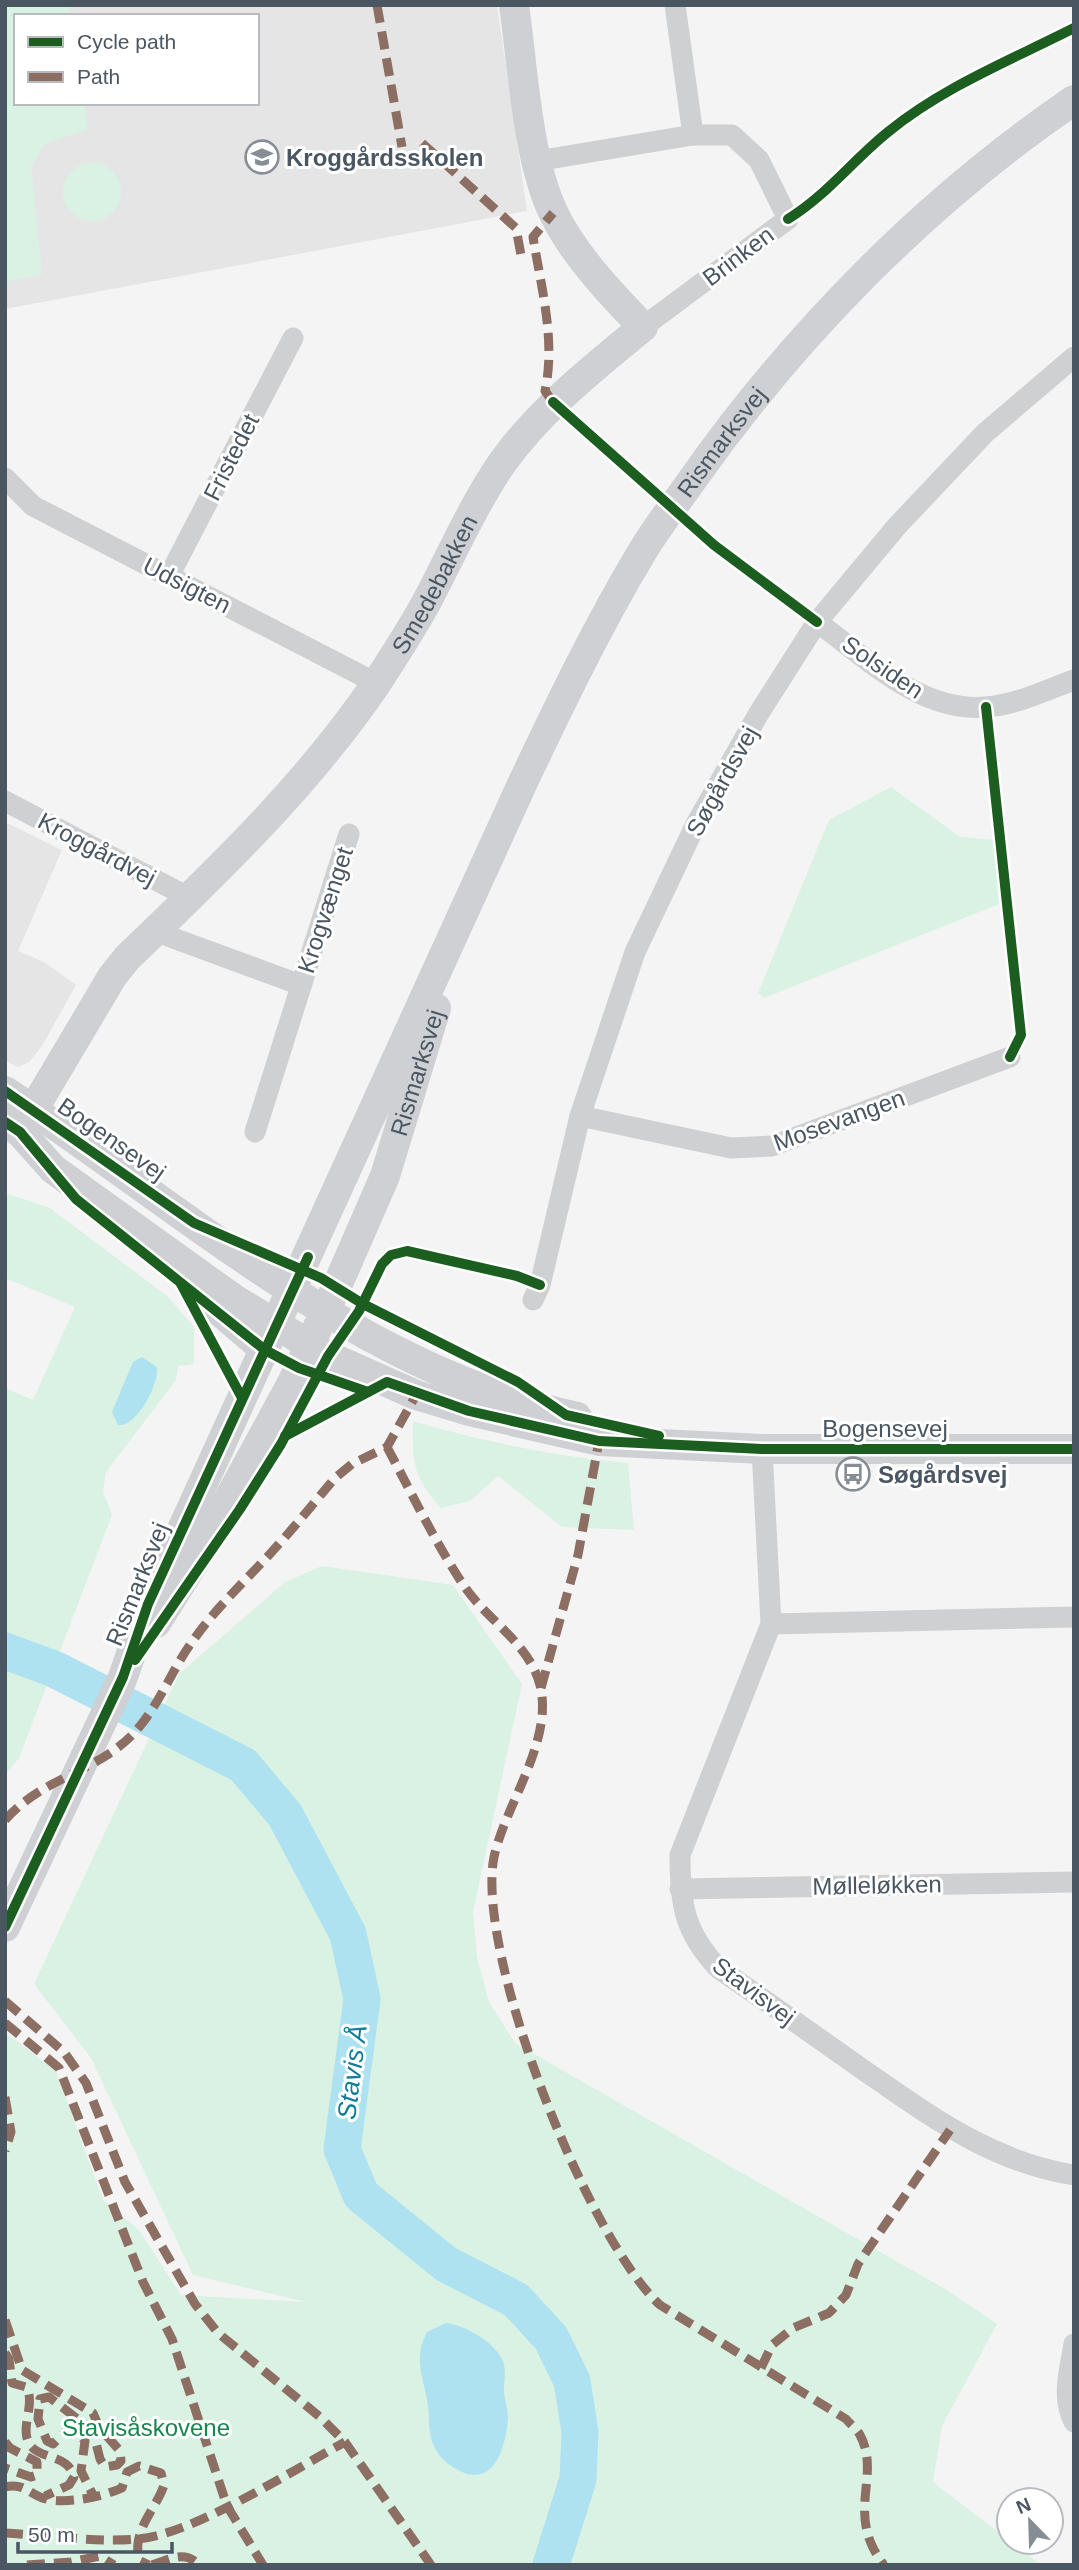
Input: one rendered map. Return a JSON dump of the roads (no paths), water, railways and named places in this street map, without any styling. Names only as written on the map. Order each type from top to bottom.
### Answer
[{"type":"main road","points":[[514,5],[537,161],[553,213],[569,240],[643,327]]},
{"type":"main road","name":"Rismarksvej","points":[[302,1321],[419,1007],[580,663],[643,550],[723,436],[812,328],[916,226],[1034,127],[1074,100]]},
{"type":"main road","name":"Smedebakken","points":[[20,1122],[112,977],[154,931],[273,813],[326,753],[376,683],[425,605],[470,516],[503,463],[553,402],[643,327]]},
{"type":"main road","name":"Rismarksvej","points":[[5,1927],[123,1677],[148,1604],[302,1321],[385,1176],[465,911]]},
{"type":"main road","points":[[257,1266],[292,1250],[376,1076],[419,1007]]},
{"type":"main road","name":"Bogensevej","points":[[5,1091],[20,1122],[76,1199],[302,1321],[416,1395],[482,1414],[598,1441],[762,1449],[1074,1449]]},
{"type":"main road","points":[[20,1122],[302,1321],[420,1383],[481,1401],[566,1415]]},
{"type":"main road","name":"Bogensevej","points":[[20,1122],[257,1266],[302,1321]]},
{"type":"main road","points":[[302,1321],[566,1415]]},
{"type":"main road","points":[[123,1677],[240,1509],[281,1444],[302,1321]]},
{"type":"main road","name":"Bogensevej","points":[[566,1415],[696,1445]]},
{"type":"street","points":[[675,5],[693,135]]},
{"type":"street","name":"Brinken","points":[[537,161],[693,135],[732,135],[759,160],[788,219],[643,327]]},
{"type":"street","name":"Fristedet","points":[[169,576],[293,338]]},
{"type":"street","name":"Søgårdsvej","points":[[533,1300],[540,1285],[580,1116],[635,952],[691,836],[759,713],[817,622],[897,526],[985,433],[1074,357]]},
{"type":"street","name":"Udsigten","points":[[5,478],[33,506],[376,683]]},
{"type":"street","name":"Solsiden","points":[[817,622],[917,693],[945,705],[986,707],[1023,699],[1074,680]]},
{"type":"street","name":"Kroggårdvej","points":[[5,801],[188,897]]},
{"type":"street","name":"Krogvænget","points":[[254,1132],[349,834]]},
{"type":"street","name":"Krogvænget","points":[[154,931],[301,985]]},
{"type":"street","name":"Mosevangen","points":[[580,1116],[731,1148],[772,1146],[1010,1057]]},
{"type":"street","name":"Stavisvej","points":[[762,1449],[771,1624],[680,1856],[680,1889],[686,1922],[698,1946],[718,1968],[950,2130],[994,2153],[1048,2171],[1074,2175]]},
{"type":"street","points":[[771,1624],[1074,1617]]},
{"type":"street","name":"Mølleløkken","points":[[680,1889],[1074,1881]]},
{"type":"street","points":[[1074,2344],[1066,2390],[1067,2406],[1074,2421]]},
{"type":"water","points":[[142,1357],[157,1367],[155,1383],[139,1412],[125,1424],[118,1425],[112,1412],[133,1362]]},
{"type":"water","points":[[446,2323],[485,2340],[498,2352],[504,2367],[504,2394],[508,2417],[504,2443],[494,2465],[486,2472],[476,2475],[464,2473],[445,2461],[433,2445],[430,2432],[420,2354],[427,2332]]},
{"type":"waterway","name":"Stavis Å","points":[[5,1651],[54,1669],[243,1765],[285,1815],[348,1934],[362,1999],[342,2149],[361,2195],[446,2264],[516,2300],[551,2338],[572,2381],[580,2432],[578,2479],[551,2565]]},
{"type":"place","name":"Kroggårdsskolen","points":[[262,157]]},
{"type":"place","name":"Søgårdsvej","points":[[853,1474]]},
{"type":"park label","name":"Stavisåskovene","points":[[146,2427]]}]
